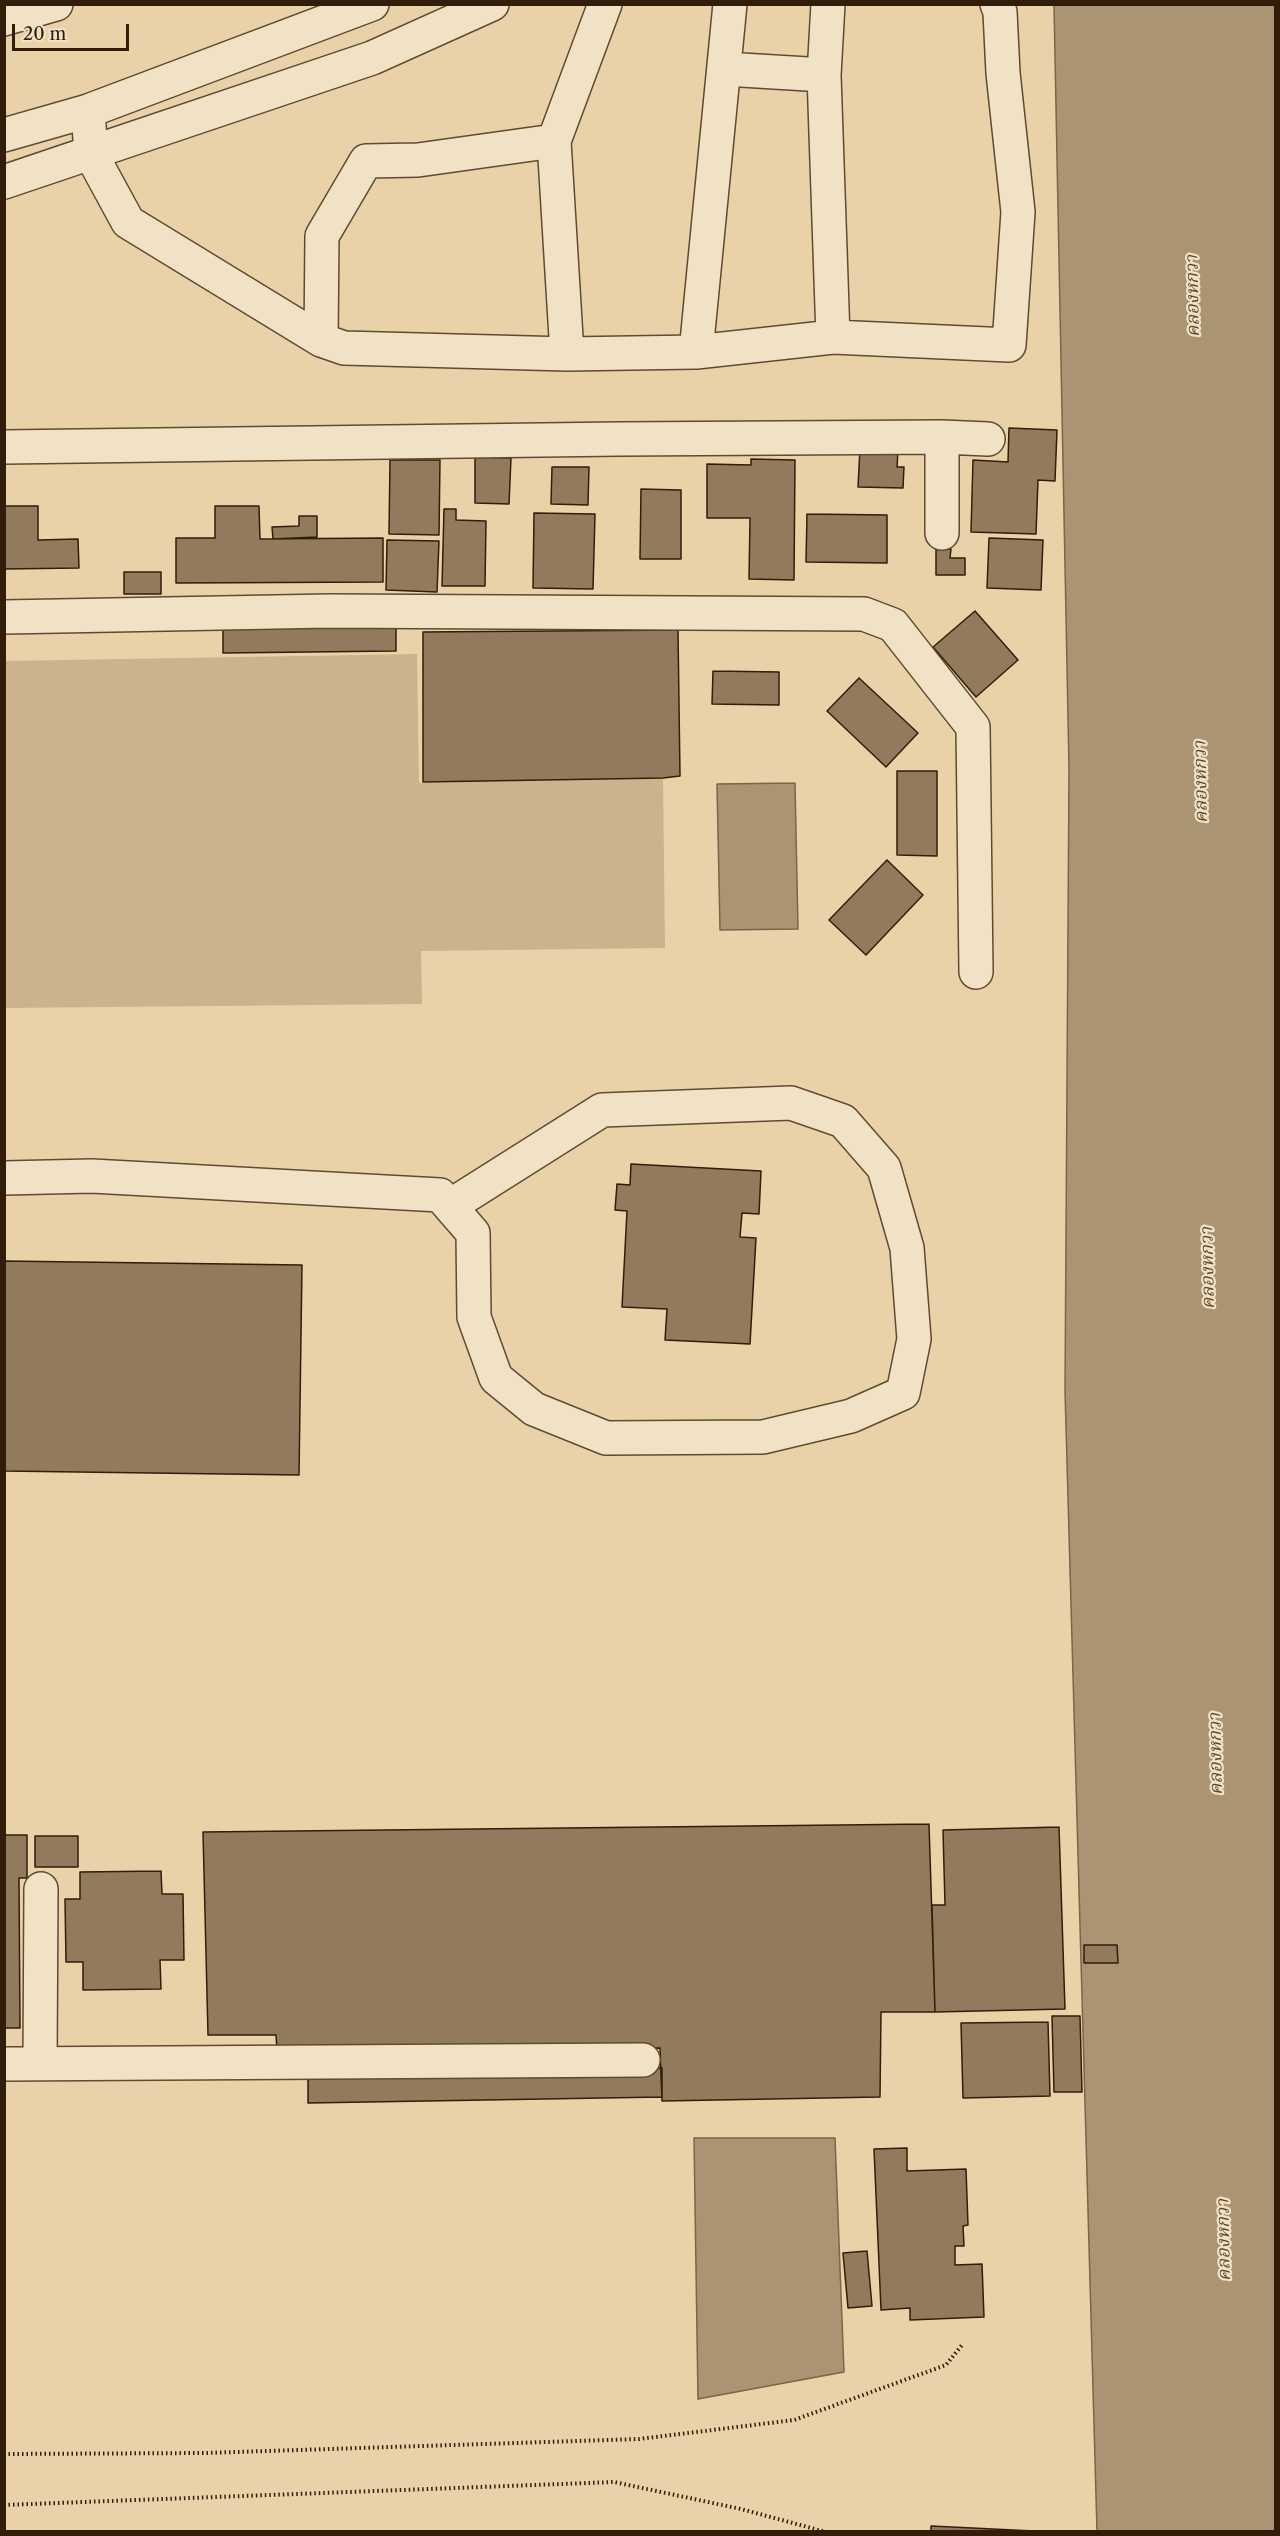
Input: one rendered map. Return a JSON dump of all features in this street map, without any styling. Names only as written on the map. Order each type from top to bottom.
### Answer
[{"type":"street","points":[[4,19],[56,4]]},
{"type":"street","points":[[4,182],[372,58],[492,4]]},
{"type":"street","points":[[567,354],[554,141],[604,4]]},
{"type":"street","points":[[696,352],[730,4]]},
{"type":"street","points":[[828,4],[824,75],[833,337]]},
{"type":"street","points":[[88,111],[91,154],[128,222],[321,340],[344,348],[567,354],[696,352],[833,337],[1009,345],[1018,212],[1003,73],[1000,12],[997,4]]},
{"type":"street","points":[[4,135],[88,111],[331,12],[336,70]]},
{"type":"street","points":[[725,69],[824,75]]},
{"type":"street","points":[[321,340],[322,236],[366,161],[418,160],[554,141]]},
{"type":"street","points":[[942,437],[942,533]]},
{"type":"street","points":[[4,447],[942,437],[988,439]]},
{"type":"street","points":[[4,617],[329,611],[864,614],[893,625],[973,727],[976,972]]},
{"type":"street","points":[[4,1178],[92,1176],[440,1195],[473,1233],[474,1317],[496,1378],[534,1409],[606,1438],[763,1437],[851,1416],[903,1393],[914,1339],[908,1248],[884,1168],[843,1121],[791,1103],[602,1110],[450,1206]]},
{"type":"street","points":[[40,2063],[41,1889]]},
{"type":"street","points":[[4,2064],[643,2060]]},
{"type":"path","points":[[4,2454],[205,2453],[639,2439],[794,2420],[946,2365],[962,2345]]},
{"type":"path","points":[[4,2505],[614,2482],[741,2509],[826,2532]]},
{"type":"shaded area","points":[[417,654],[419,783],[663,778],[665,948],[421,951],[422,1004],[5,1008],[4,661]]},
{"type":"water","name":"คลองหกวา","points":[[1054,5],[1275,5],[1275,2531],[1097,2531],[1065,1391],[1069,769]]},
{"type":"water","points":[[795,783],[798,929],[720,930],[717,784]]},
{"type":"water","points":[[694,2138],[835,2138],[844,2372],[698,2399]]},
{"type":"building","points":[[1009,428],[1057,430],[1055,481],[1038,480],[1036,534],[971,532],[973,460],[1008,462]]},
{"type":"building","points":[[860,448],[898,450],[897,467],[904,467],[903,488],[858,487]]},
{"type":"building","points":[[475,457],[511,458],[509,504],[475,503]]},
{"type":"building","points":[[751,459],[795,460],[794,580],[749,579],[750,518],[707,518],[707,464],[751,465]]},
{"type":"building","points":[[390,460],[440,460],[439,535],[389,534]]},
{"type":"building","points":[[552,467],[589,467],[588,505],[551,504]]},
{"type":"building","points":[[641,489],[681,490],[681,559],[640,559]]},
{"type":"building","points":[[4,506],[38,506],[38,540],[78,539],[79,568],[4,569]]},
{"type":"building","points":[[215,506],[259,506],[260,539],[383,538],[383,582],[176,583],[176,538],[215,538]]},
{"type":"building","points":[[444,509],[456,509],[456,520],[486,521],[485,586],[442,586]]},
{"type":"building","points":[[534,513],[595,514],[593,589],[533,588]]},
{"type":"building","points":[[807,514],[887,515],[887,563],[806,562]]},
{"type":"building","points":[[299,516],[317,516],[317,537],[273,539],[272,527],[299,526]]},
{"type":"building","points":[[989,538],[1043,540],[1041,590],[987,588]]},
{"type":"building","points":[[387,540],[439,541],[437,592],[386,590]]},
{"type":"building","points":[[936,549],[951,549],[950,558],[965,558],[965,575],[936,575]]},
{"type":"building","points":[[124,572],[161,572],[161,594],[124,594]]},
{"type":"building","points":[[975,611],[1018,660],[976,697],[933,647]]},
{"type":"building","points":[[396,622],[396,651],[223,653],[223,624]]},
{"type":"building","points":[[678,630],[680,776],[423,782],[423,632]]},
{"type":"building","points":[[713,671],[779,672],[779,705],[712,704]]},
{"type":"building","points":[[859,678],[918,733],[886,767],[827,711]]},
{"type":"building","points":[[897,771],[937,771],[937,856],[897,855]]},
{"type":"building","points":[[887,860],[923,895],[866,955],[829,920]]},
{"type":"building","points":[[631,1164],[761,1171],[759,1214],[742,1213],[740,1237],[756,1238],[750,1344],[665,1340],[667,1309],[622,1307],[627,1211],[615,1210],[617,1184],[630,1185]]},
{"type":"building","points":[[4,1261],[302,1265],[299,1475],[4,1471]]},
{"type":"building","points":[[929,1824],[935,2012],[881,2012],[880,2097],[662,2101],[660,2048],[277,2050],[276,2035],[208,2035],[203,1832]]},
{"type":"building","points":[[1059,1827],[1065,2009],[935,2012],[932,1905],[945,1905],[943,1830]]},
{"type":"building","points":[[4,1835],[27,1835],[27,1878],[19,1878],[20,2028],[4,2028]]},
{"type":"building","points":[[35,1836],[78,1836],[78,1867],[35,1867]]},
{"type":"building","points":[[161,1871],[162,1894],[183,1894],[184,1960],[160,1960],[161,1989],[83,1990],[83,1962],[66,1962],[65,1899],[80,1899],[80,1872]]},
{"type":"building","points":[[1084,1945],[1117,1945],[1118,1963],[1084,1963]]},
{"type":"building","points":[[1052,2016],[1080,2016],[1082,2092],[1054,2092]]},
{"type":"building","points":[[1048,2022],[1050,2096],[963,2098],[961,2023]]},
{"type":"building","points":[[662,2068],[662,2097],[308,2103],[308,2074]]},
{"type":"building","points":[[907,2148],[907,2171],[966,2169],[968,2225],[963,2226],[964,2246],[955,2246],[955,2265],[982,2264],[984,2317],[910,2320],[910,2308],[881,2310],[874,2149]]},
{"type":"building","points":[[867,2251],[872,2306],[848,2308],[843,2253]]},
{"type":"building","points":[[931,2526],[1034,2531],[931,2532]]}]
